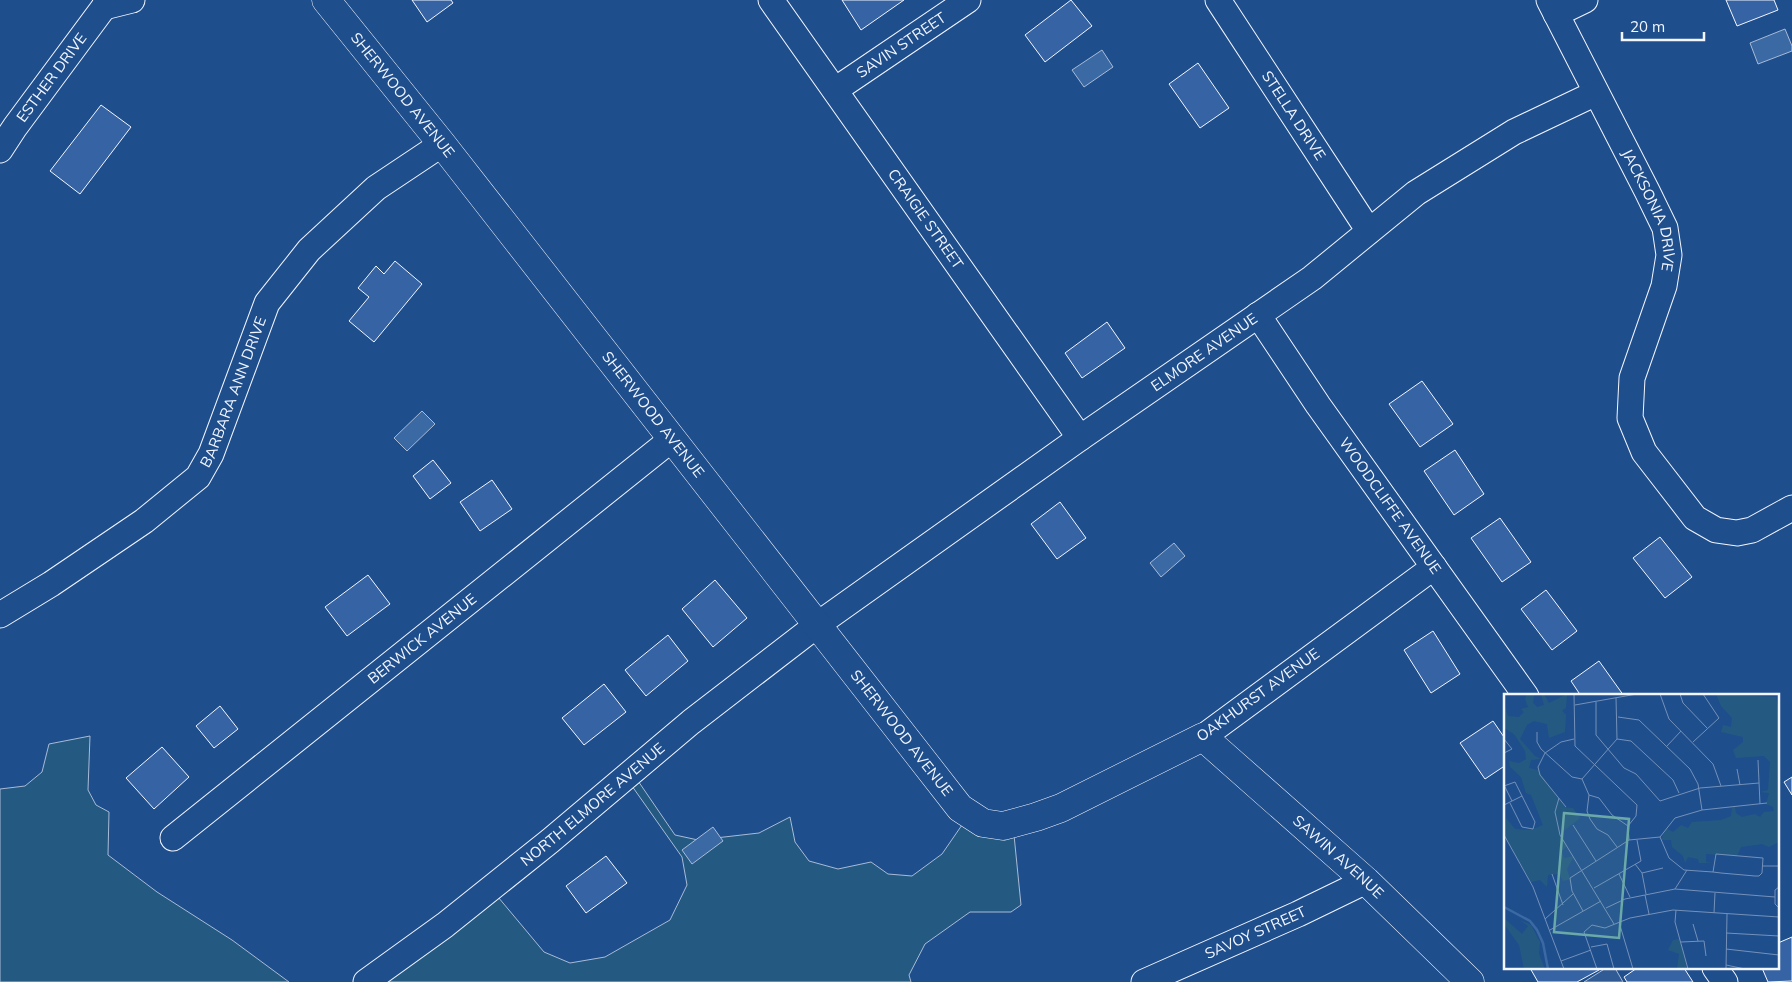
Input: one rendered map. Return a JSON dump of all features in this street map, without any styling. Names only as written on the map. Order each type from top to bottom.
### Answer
[{"type":"street","points":[[100,3],[132,0]]},
{"type":"street","name":"SHERWOOD AVENUE","points":[[326,0],[442,144],[960,808],[984,823]]},
{"type":"street","name":"CRAIGIE STREET","points":[[771,0],[1080,438]]},
{"type":"street","name":"SAVIN STREET","points":[[835,90],[968,0]]},
{"type":"street","name":"STELLA DRIVE","points":[[1218,0],[1369,231]]},
{"type":"street","points":[[1553,7],[1585,0]]},
{"type":"street","name":"ESTHER DRIVE","points":[[0,150],[100,3]]},
{"type":"street","name":"JACKSONIA DRIVE","points":[[1553,7],[1665,228],[1669,255],[1664,286],[1632,378],[1630,418],[1644,452],[1695,518],[1716,530],[1737,533],[1752,530],[1792,508]]},
{"type":"street","name":"ELMORE AVENUE","points":[[817,625],[1080,438],[1312,278],[1416,192],[1514,132],[1596,93]]},
{"type":"street","name":"BARBARA ANN DRIVE","points":[[0,615],[51,584],[144,521],[198,477],[211,454],[267,303],[309,250],[376,188],[442,144]]},
{"type":"street","name":"WOODCLIFFE AVENUE","points":[[1258,315],[1318,404],[1525,694]]},
{"type":"street","name":"BERWICK AVENUE","points":[[173,838],[672,439]]},
{"type":"street","name":"OAKHURST AVENUE","points":[[984,823],[1004,826],[1061,808],[1203,737],[1434,568]]},
{"type":"street","name":"NORTH ELMORE AVENUE","points":[[366,982],[446,925],[550,841],[691,722],[817,625]]},
{"type":"street","name":"SAWIN AVENUE","points":[[1203,737],[1366,881],[1470,982]]},
{"type":"street","name":"SAVOY STREET","points":[[1144,982],[1298,914],[1366,881]]},
{"type":"street","points":[[1716,970],[1725,982]]},
{"type":"shaded area","points":[[1785,29],[1792,46],[1792,51],[1758,64],[1750,43]]},
{"type":"shaded area","points":[[1102,50],[1113,67],[1084,87],[1072,70]]},
{"type":"shaded area","points":[[422,411],[435,424],[407,451],[394,438]]},
{"type":"shaded area","points":[[1174,543],[1185,556],[1161,577],[1150,563]]},
{"type":"shaded area","points":[[90,736],[88,790],[96,805],[109,812],[108,855],[157,892],[232,940],[289,982],[0,982],[0,789],[25,786],[42,772],[49,744]]},
{"type":"shaded area","points":[[634,775],[675,835],[698,840],[759,833],[790,817],[795,842],[809,861],[838,869],[871,862],[888,874],[912,876],[942,854],[973,809],[1013,825],[1021,905],[1011,912],[970,912],[925,944],[909,975],[911,982],[375,982],[493,891],[544,952],[570,963],[605,957],[670,920],[687,885],[682,857],[627,779]]},
{"type":"shaded area","points":[[713,827],[723,841],[692,864],[682,850]]},
{"type":"shaded area","points":[[1603,970],[1616,970],[1623,982],[1584,982]]},
{"type":"building","points":[[412,0],[451,0],[453,3],[427,22]]},
{"type":"building","points":[[842,0],[904,0],[861,30]]},
{"type":"building","points":[[1071,0],[1092,26],[1045,62],[1025,35]]},
{"type":"building","points":[[1726,0],[1774,0],[1778,10],[1737,26]]},
{"type":"building","points":[[1198,63],[1229,108],[1200,128],[1169,84]]},
{"type":"building","points":[[101,105],[131,127],[80,194],[50,171]]},
{"type":"building","points":[[395,261],[422,284],[374,342],[349,321],[369,297],[358,288],[376,266],[384,274]]},
{"type":"building","points":[[1107,322],[1125,348],[1082,378],[1065,353]]},
{"type":"building","points":[[1422,381],[1453,424],[1420,447],[1389,404]]},
{"type":"building","points":[[1455,450],[1484,494],[1454,515],[1424,471]]},
{"type":"building","points":[[433,460],[451,483],[430,499],[413,476]]},
{"type":"building","points":[[492,480],[512,509],[480,531],[460,502]]},
{"type":"building","points":[[1060,502],[1086,538],[1057,559],[1031,524]]},
{"type":"building","points":[[1500,518],[1531,562],[1502,582],[1471,538]]},
{"type":"building","points":[[1660,537],[1692,577],[1665,598],[1633,558]]},
{"type":"building","points":[[368,575],[390,604],[347,636],[325,607]]},
{"type":"building","points":[[715,580],[747,618],[713,647],[682,609]]},
{"type":"building","points":[[1546,590],[1577,631],[1552,650],[1521,609]]},
{"type":"building","points":[[1433,631],[1460,674],[1431,693],[1404,650]]},
{"type":"building","points":[[668,635],[688,661],[646,696],[625,670]]},
{"type":"building","points":[[1599,661],[1623,694],[1580,694],[1571,681]]},
{"type":"building","points":[[604,684],[626,712],[584,745],[562,718]]},
{"type":"building","points":[[220,706],[238,729],[214,748],[196,726]]},
{"type":"building","points":[[1493,721],[1504,737],[1504,766],[1485,779],[1460,743]]},
{"type":"building","points":[[162,747],[189,777],[154,809],[126,778]]},
{"type":"building","points":[[1792,777],[1792,795],[1784,782]]},
{"type":"building","points":[[606,856],[627,883],[586,913],[566,886]]},
{"type":"building","points":[[1792,937],[1792,981],[1768,982],[1763,970],[1780,970],[1780,942]]},
{"type":"building","points":[[1531,970],[1599,970],[1577,982],[1538,982]]},
{"type":"building","points":[[1634,970],[1685,970],[1693,982],[1627,982],[1624,977]]}]
